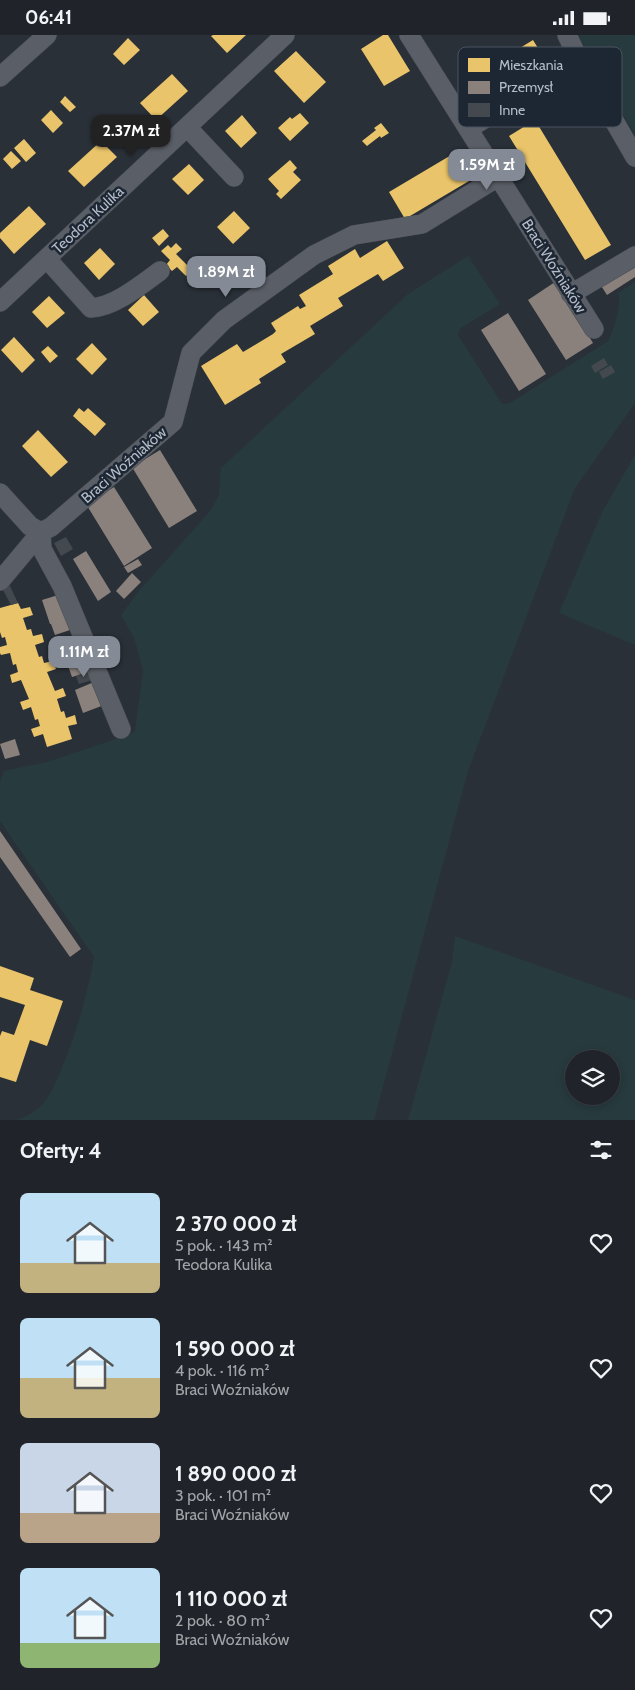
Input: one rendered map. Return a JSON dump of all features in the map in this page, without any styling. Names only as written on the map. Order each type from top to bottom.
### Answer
[{"type":"street","points":[[0,77],[47,35]]},
{"type":"street","name":"Teodora Kulika","points":[[0,302],[284,35]]},
{"type":"street","name":"Braci Woźniaków","points":[[409,35],[458,113]]},
{"type":"street","points":[[567,35],[573,47]]},
{"type":"street","points":[[187,127],[234,177]]},
{"type":"street","points":[[618,127],[635,157]]},
{"type":"street","name":"Braci Woźniaków","points":[[468,129],[594,329]]},
{"type":"street","name":"Braci Woźniaków","points":[[0,581],[41,532],[51,527],[173,423],[191,353],[224,320],[314,255],[354,235],[422,224],[498,177]]},
{"type":"street","points":[[571,294],[635,255]]},
{"type":"street","points":[[46,259],[91,308],[106,305],[138,287],[160,271]]},
{"type":"street","points":[[0,493],[30,526],[41,532],[42,549],[62,586],[121,729]]},
{"type":"green space","points":[[578,35],[635,35],[635,135],[622,112],[622,47],[585,47]]},
{"type":"green space","points":[[468,256],[500,304],[461,328],[458,335],[502,404],[510,403],[608,341],[618,310],[618,293],[635,282],[635,403],[575,488],[468,771],[374,1120],[16,1120],[39,1108],[54,1087],[77,1027],[94,957],[0,821],[0,781],[4,771],[47,762],[131,734],[135,731],[143,670],[134,638],[121,615],[138,592],[210,511],[219,495],[221,468],[408,294]]},
{"type":"green space","points":[[635,455],[635,645],[559,613],[602,512]]},
{"type":"green space","points":[[455,936],[635,1000],[635,1120],[408,1120],[452,962]]},
{"type":"building: Mieszkania","points":[[246,35],[227,53],[211,36]]},
{"type":"building: Mieszkania","points":[[383,35],[388,35],[410,71],[384,86],[361,49]]},
{"type":"building: Mieszkania","points":[[128,38],[140,50],[124,65],[113,54]]},
{"type":"building: Mieszkania","points":[[533,40],[537,47],[522,47]]},
{"type":"building: Mieszkania","points":[[296,51],[326,82],[304,103],[274,71]]},
{"type":"building: Mieszkania","points":[[172,74],[188,91],[156,120],[140,103]]},
{"type":"building: Mieszkania","points":[[65,96],[76,107],[70,112],[60,102]]},
{"type":"building: Mieszkania","points":[[51,110],[63,123],[53,133],[41,120]]},
{"type":"building: Mieszkania","points":[[300,113],[309,123],[290,141],[278,128],[290,117],[292,119]]},
{"type":"building: Mieszkania","points":[[242,115],[257,133],[241,148],[225,131]]},
{"type":"building: Mieszkania","points":[[381,123],[389,133],[381,138],[380,136],[367,146],[362,141],[376,130],[374,128]]},
{"type":"building: Mieszkania","points":[[524,127],[539,127],[611,245],[585,260],[509,136]]},
{"type":"building: Mieszkania","points":[[24,139],[36,153],[26,162],[14,148]]},
{"type":"building: Mieszkania","points":[[101,141],[117,157],[84,187],[68,171]]},
{"type":"building: Mieszkania","points":[[11,151],[21,161],[12,169],[3,159]]},
{"type":"building: Mieszkania","points":[[458,151],[474,178],[405,219],[389,192]]},
{"type":"building: Mieszkania","points":[[290,160],[297,168],[293,172],[301,180],[281,199],[276,194],[279,191],[268,179]]},
{"type":"building: Mieszkania","points":[[189,164],[204,180],[188,195],[172,179]]},
{"type":"building: Mieszkania","points":[[29,206],[46,224],[14,254],[0,238],[0,233]]},
{"type":"building: Mieszkania","points":[[234,211],[250,228],[233,244],[217,227]]},
{"type":"building: Mieszkania","points":[[163,229],[169,236],[159,246],[152,238]]},
{"type":"building: Mieszkania","points":[[387,241],[404,268],[383,281],[378,274],[338,298],[343,306],[310,326],[315,334],[281,354],[286,362],[259,379],[261,383],[225,405],[201,366],[237,344],[243,352],[273,334],[276,331],[271,323],[298,306],[300,309],[306,306],[299,295],[333,274],[328,266],[355,249],[360,258]]},
{"type":"building: Mieszkania","points":[[176,243],[182,249],[176,254],[192,270],[186,276],[177,267],[172,271],[166,265],[170,260],[161,251],[168,245],[171,248]]},
{"type":"building: Mieszkania","points":[[100,248],[115,264],[99,280],[84,263]]},
{"type":"building: Mieszkania","points":[[144,295],[159,312],[143,326],[128,310]]},
{"type":"building: Mieszkania","points":[[49,296],[65,313],[47,328],[32,312]]},
{"type":"building: Mieszkania","points":[[14,337],[35,360],[22,373],[1,350]]},
{"type":"building: Mieszkania","points":[[92,343],[107,359],[92,375],[76,359]]},
{"type":"building: Mieszkania","points":[[48,346],[58,356],[50,363],[41,352]]},
{"type":"building: Mieszkania","points":[[79,408],[84,412],[88,408],[106,424],[95,436],[73,416]]},
{"type":"building: Mieszkania","points":[[38,430],[68,462],[51,477],[22,446]]},
{"type":"building: Mieszkania","points":[[18,603],[21,609],[30,607],[33,615],[23,618],[27,630],[31,629],[33,636],[42,634],[44,642],[35,645],[39,657],[42,656],[44,663],[53,661],[56,669],[47,672],[55,691],[63,688],[66,696],[57,699],[61,712],[64,711],[66,718],[75,715],[77,724],[68,726],[72,739],[47,747],[43,734],[34,737],[31,729],[40,726],[38,719],[35,720],[31,707],[23,710],[20,702],[29,699],[21,680],[12,683],[10,675],[18,672],[16,664],[13,665],[10,653],[1,655],[0,653],[0,647],[7,645],[5,637],[2,638],[0,632],[0,608]]},
{"type":"building: Mieszkania","points":[[0,966],[34,978],[30,990],[63,1001],[47,1046],[30,1040],[16,1082],[0,1077],[0,1036],[2,1031],[14,1035],[25,1005],[0,997]]},
{"type":"building: Przemysł","points":[[635,258],[635,277],[607,295],[598,281]]},
{"type":"building: Przemysł","points":[[555,282],[593,343],[566,360],[528,300]]},
{"type":"building: Przemysł","points":[[508,313],[546,374],[519,391],[481,330]]},
{"type":"building: Przemysł","points":[[160,450],[197,511],[169,528],[132,467]]},
{"type":"building: Przemysł","points":[[114,487],[152,548],[124,566],[86,504]]},
{"type":"building: Przemysł","points":[[86,551],[111,592],[98,601],[73,559]]},
{"type":"building: Przemysł","points":[[138,559],[142,565],[128,573],[124,567]]},
{"type":"building: Przemysł","points":[[132,573],[141,582],[124,599],[116,591]]},
{"type":"building: Przemysł","points":[[58,595],[70,630],[55,635],[42,600]]},
{"type":"building: Przemysł","points":[[83,657],[89,672],[72,677],[67,663]]},
{"type":"building: Przemysł","points":[[94,682],[104,705],[83,713],[75,690]]},
{"type":"building: Przemysł","points":[[15,739],[20,755],[5,759],[0,744]]},
{"type":"building: Przemysł","points":[[0,831],[81,949],[70,957],[0,857]]},
{"type":"building: Inne","points":[[604,358],[608,365],[595,373],[591,366]]},
{"type":"building: Inne","points":[[611,365],[615,372],[603,379],[599,372]]},
{"type":"building: Inne","points":[[66,537],[73,549],[61,556],[54,543]]},
{"type":"building: Inne","points":[[9,584],[18,603],[11,605],[3,590]]},
{"type":"building: Inne","points":[[79,645],[82,657],[60,663],[57,651]]},
{"type":"building: Inne","points":[[89,671],[92,680],[79,684],[76,676]]}]
